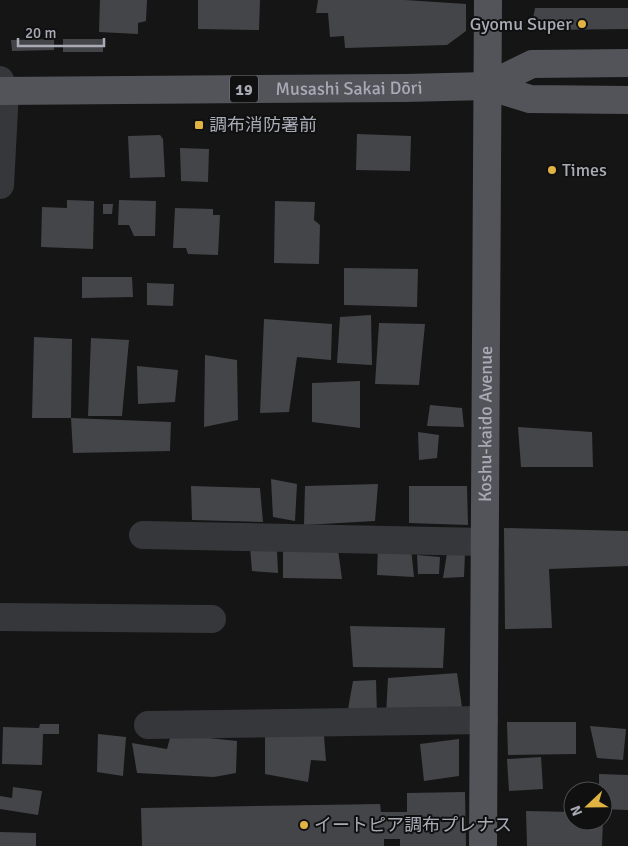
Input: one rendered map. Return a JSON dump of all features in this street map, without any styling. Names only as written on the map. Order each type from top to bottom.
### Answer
[{"type":"main road","name":"Koshu-kaido Avenue","points":[[483,846],[488,0]]},
{"type":"main road","name":"19","points":[[487,86],[532,64],[628,63]]},
{"type":"main road","name":"19","points":[[487,86],[530,99],[628,100]]},
{"type":"main road","name":"Musashi Sakai Dōri","points":[[2,87],[405,88],[487,86]]},
{"type":"street","points":[[0,185],[2,87]]},
{"type":"street","points":[[143,535],[485,542]]},
{"type":"street","points":[[0,617],[212,619]]},
{"type":"street","points":[[148,725],[484,720]]},
{"type":"building","points":[[100,0],[147,0],[146,21],[138,23],[138,34],[99,32]]},
{"type":"building","points":[[198,0],[260,0],[259,30],[198,29]]},
{"type":"building","points":[[318,0],[405,0],[466,4],[466,31],[447,45],[345,48],[344,36],[330,37],[328,13],[316,13]]},
{"type":"building","name":"Gyomu Super","points":[[535,8],[628,8],[628,29],[538,30],[533,18]]},
{"type":"building","points":[[54,39],[54,50],[12,51],[11,40]]},
{"type":"building","points":[[63,39],[103,39],[103,52],[63,52]]},
{"type":"building","points":[[357,134],[411,136],[410,171],[356,170]]},
{"type":"building","points":[[160,135],[163,139],[165,177],[130,178],[128,136]]},
{"type":"building","points":[[180,148],[209,149],[208,182],[181,181]]},
{"type":"building","points":[[67,200],[94,201],[93,249],[41,247],[42,207],[67,208]]},
{"type":"building","points":[[119,200],[156,201],[155,236],[134,236],[129,225],[118,225]]},
{"type":"building","points":[[275,201],[315,202],[314,220],[320,225],[319,264],[274,263]]},
{"type":"building","points":[[103,204],[113,204],[112,214],[103,214]]},
{"type":"building","points":[[175,208],[213,209],[213,215],[220,215],[218,255],[188,254],[186,248],[173,248]]},
{"type":"building","points":[[344,268],[418,269],[417,307],[344,305]]},
{"type":"building","points":[[82,277],[132,277],[133,297],[82,298]]},
{"type":"building","points":[[147,283],[174,284],[173,306],[147,305]]},
{"type":"building","points":[[371,315],[372,365],[337,363],[340,317]]},
{"type":"building","points":[[264,319],[332,324],[331,360],[297,357],[289,412],[260,413]]},
{"type":"building","points":[[379,323],[425,324],[419,385],[375,384]]},
{"type":"building","points":[[34,337],[72,339],[71,418],[32,418]]},
{"type":"building","points":[[91,338],[129,340],[122,416],[88,416]]},
{"type":"building","points":[[205,355],[237,360],[238,420],[204,427]]},
{"type":"building","points":[[137,366],[178,370],[175,402],[138,404]]},
{"type":"building","points":[[360,381],[360,428],[312,422],[312,383]]},
{"type":"building","points":[[430,405],[462,408],[464,427],[427,426]]},
{"type":"building","points":[[71,418],[171,422],[170,451],[73,453]]},
{"type":"building","points":[[518,427],[592,432],[593,467],[521,467]]},
{"type":"building","points":[[418,432],[439,435],[437,458],[419,460]]},
{"type":"building","points":[[271,479],[297,484],[295,521],[273,517]]},
{"type":"building","points":[[378,484],[375,521],[304,525],[305,486]]},
{"type":"building","points":[[191,486],[260,488],[263,522],[192,520]]},
{"type":"building","points":[[409,486],[467,486],[468,525],[409,523]]},
{"type":"building","points":[[504,528],[628,531],[628,566],[549,569],[552,628],[505,629]]},
{"type":"building","points":[[378,545],[411,548],[414,577],[377,575]]},
{"type":"building","points":[[250,547],[277,550],[278,573],[252,571]]},
{"type":"building","points":[[283,548],[338,550],[342,579],[283,578]]},
{"type":"building","points":[[447,553],[465,553],[464,577],[443,578]]},
{"type":"building","points":[[417,555],[440,557],[439,574],[418,574]]},
{"type":"building","points":[[350,626],[445,628],[443,668],[353,667]]},
{"type":"building","points":[[457,673],[463,714],[386,715],[388,678]]},
{"type":"building","points":[[376,680],[377,715],[347,715],[353,681]]},
{"type":"building","points":[[507,722],[576,722],[576,754],[508,755]]},
{"type":"building","points":[[40,724],[59,724],[59,734],[43,734],[42,765],[2,764],[3,727],[39,728]]},
{"type":"building","points":[[590,726],[626,729],[623,760],[597,758]]},
{"type":"building","points":[[98,734],[126,737],[123,776],[97,772]]},
{"type":"building","points":[[171,734],[237,741],[236,773],[214,777],[137,773],[132,743],[167,749]]},
{"type":"building","points":[[265,736],[324,736],[326,761],[311,760],[308,782],[265,774]]},
{"type":"building","points":[[459,739],[459,776],[424,781],[420,744]]},
{"type":"building","points":[[541,757],[543,789],[509,791],[507,759]]},
{"type":"building","points":[[599,774],[628,775],[628,810],[613,809],[613,781],[599,781]]},
{"type":"building","points":[[13,787],[42,791],[38,815],[0,809],[0,796],[12,798]]},
{"type":"building","name":"イートピア調布プレナス","points":[[465,792],[466,846],[400,846],[400,839],[384,839],[384,846],[142,846],[141,808],[380,804],[381,812],[407,812],[407,793]]},
{"type":"building","points":[[526,811],[563,812],[563,831],[603,831],[602,846],[527,846]]},
{"type":"building","points":[[0,832],[36,833],[36,846],[0,846]]},
{"type":"place","name":"Gyomu Super","points":[[582,24]]},
{"type":"place","name":"調布消防署前","points":[[199,125]]},
{"type":"place","name":"Times","points":[[552,170]]},
{"type":"place","name":"イートピア調布プレナス","points":[[304,825]]}]
